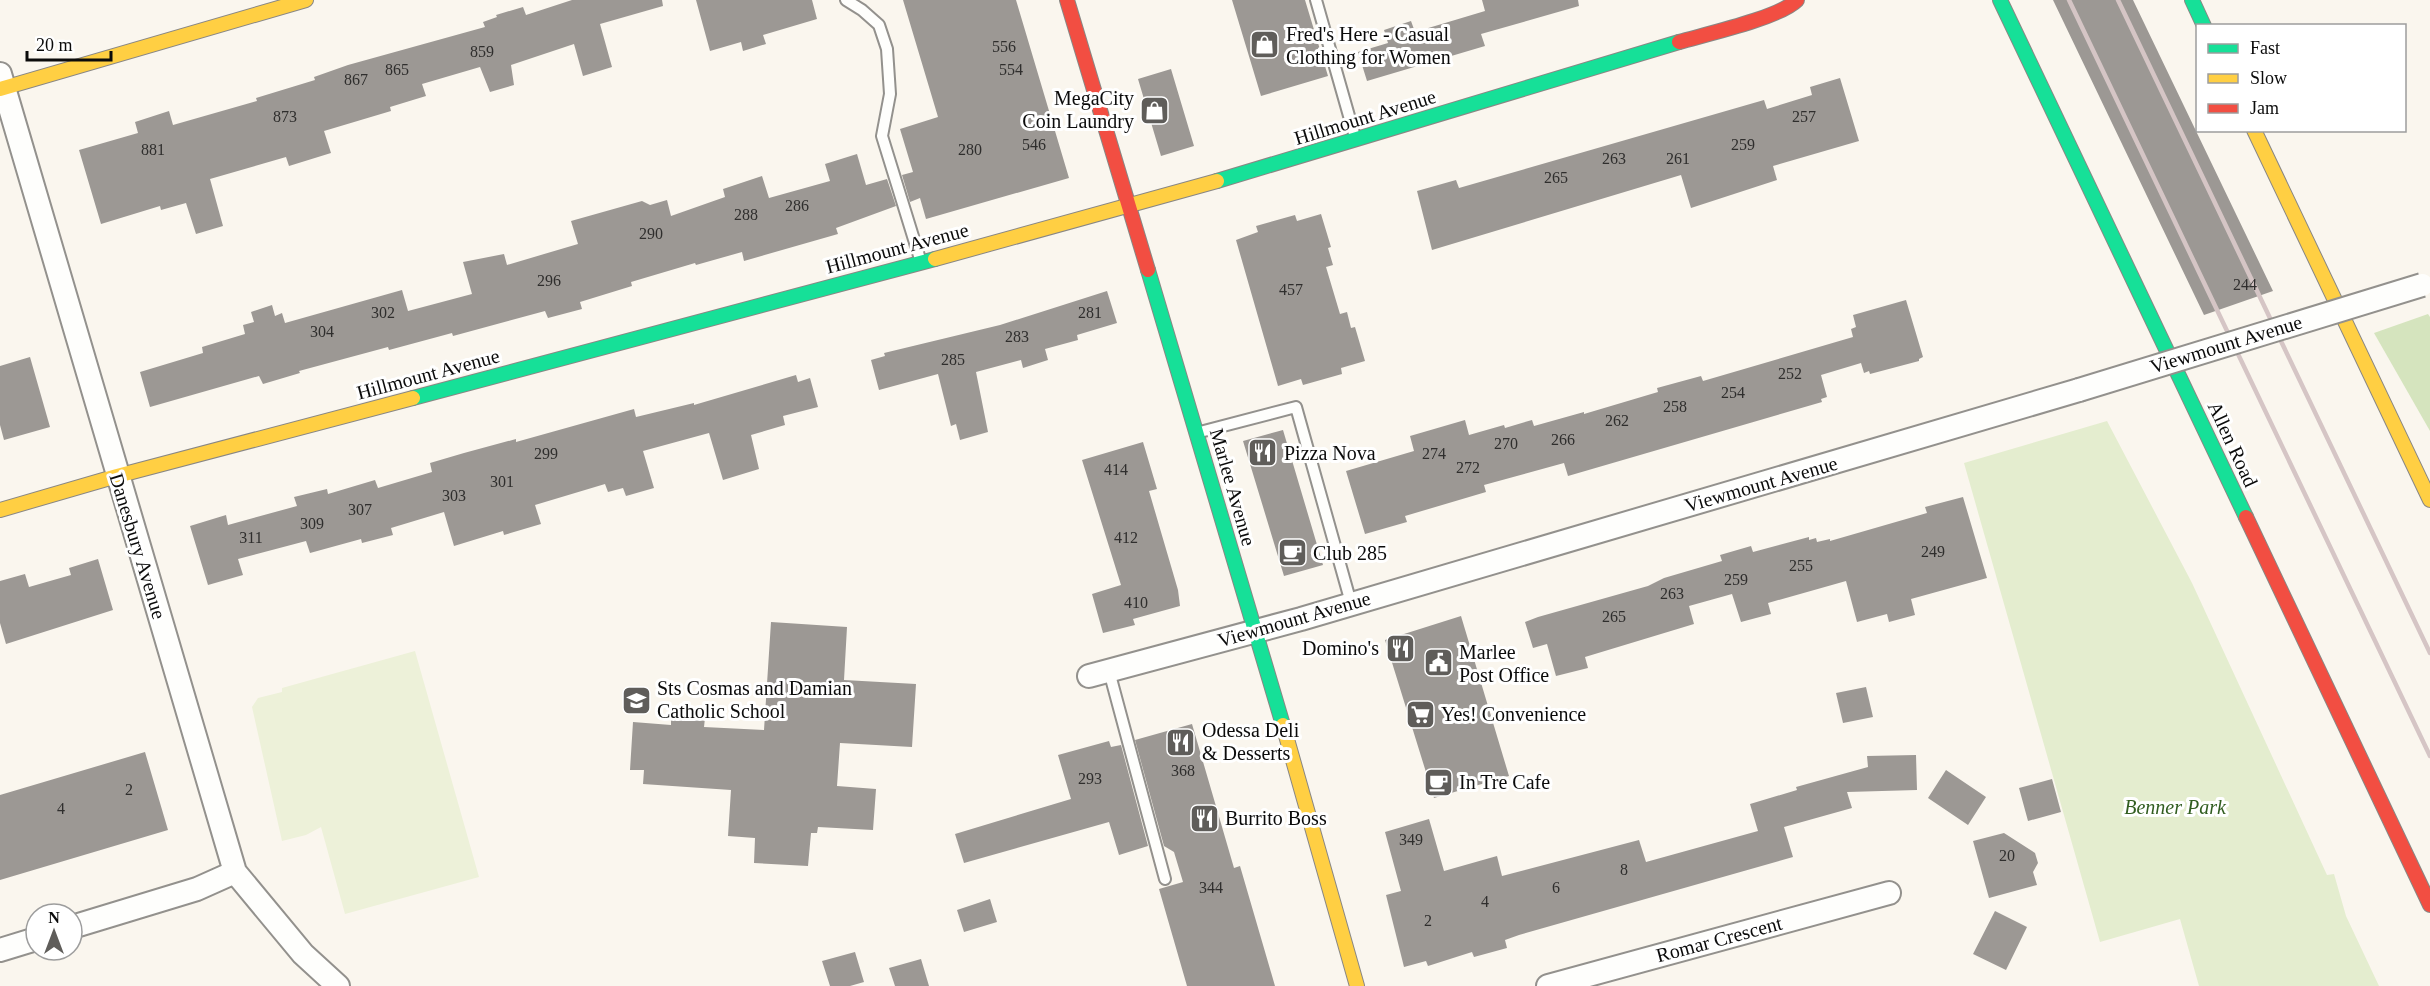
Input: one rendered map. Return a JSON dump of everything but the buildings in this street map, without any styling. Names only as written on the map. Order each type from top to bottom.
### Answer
[{"type":"main road","points":[[2,83],[306,0]]},
{"type":"main road","name":"Marlee Avenue","points":[[1067,0],[1256,632],[1357,986]]},
{"type":"main road","name":"Hillmount Avenue","points":[[0,510],[117,476],[1129,205],[1356,140],[1765,16],[1792,5],[1797,0]]},
{"type":"main road","name":"Allen Road","points":[[2000,0],[2430,905]]},
{"type":"main road","points":[[2192,0],[2203,24]]},
{"type":"main road","points":[[2255,132],[2430,500]]},
{"type":"street","name":"Danesbury Avenue","points":[[2,83],[236,872],[303,954],[338,986]]},
{"type":"street","name":"Viewmount Avenue","points":[[1099,674],[1256,632],[2079,390],[2426,284]]},
{"type":"street","points":[[84,923],[197,889],[236,872]]},
{"type":"street","name":"Romar Crescent","points":[[1548,986],[1889,893]]},
{"type":"street","points":[[0,950],[24,943]]},
{"type":"lane","points":[[846,0],[879,25],[887,49],[890,94],[882,136],[921,262]]},
{"type":"lane","points":[[1316,0],[1356,140]]},
{"type":"lane","points":[[1197,433],[1296,407],[1351,603]]},
{"type":"lane","points":[[1099,674],[1165,879]]},
{"type":"green space","points":[[2428,314],[2430,317],[2430,431],[2374,333]]},
{"type":"green space","name":"Benner Park","points":[[2107,421],[2192,583],[2327,875],[2334,874],[2346,916],[2379,986],[2199,986],[2180,919],[2100,942],[1964,463]]},
{"type":"green space","points":[[415,651],[479,877],[345,914],[321,827],[306,835],[282,841],[252,707],[258,698],[282,692],[282,688]]},
{"type":"railway","points":[[2069,0],[2430,756]]},
{"type":"railway","points":[[2118,0],[2430,653]]},
{"type":"traffic: fast","points":[[2000,0],[2246,517]]},
{"type":"traffic: fast","points":[[2192,0],[2203,24]]},
{"type":"traffic: fast","points":[[1217,181],[1679,42]]},
{"type":"traffic: fast","points":[[413,398],[935,259]]},
{"type":"traffic: fast","points":[[1148,270],[1283,725]]},
{"type":"traffic: slow","points":[[0,89],[306,0]]},
{"type":"traffic: slow","points":[[2255,132],[2430,500]]},
{"type":"traffic: slow","points":[[935,259],[1217,181]]},
{"type":"traffic: slow","points":[[0,510],[117,476],[413,398]]},
{"type":"traffic: slow","points":[[1283,725],[1357,986]]},
{"type":"traffic: jam","points":[[1067,0],[1148,270]]},
{"type":"traffic: jam","points":[[1679,42],[1759,19],[1788,7],[1797,0]]},
{"type":"traffic: jam","points":[[2246,517],[2430,905]]},
{"type":"place","name":"Fred's Here - Casual Clothing for Women","points":[[1265,45]]},
{"type":"place","name":"MegaCity Coin Laundry","points":[[1155,110]]},
{"type":"place","name":"Pizza Nova","points":[[1263,453]]},
{"type":"place","name":"Club 285","points":[[1292,553]]},
{"type":"place","name":"Domino's","points":[[1400,648]]},
{"type":"place","name":"Marlee Post Office","points":[[1438,663]]},
{"type":"place","name":"Sts Cosmas and Damian Catholic School","points":[[636,700]]},
{"type":"place","name":"Yes! Convenience","points":[[1420,714]]},
{"type":"place","name":"Odessa Deli & Desserts","points":[[1181,742]]},
{"type":"place","name":"In Tre Cafe","points":[[1438,782]]},
{"type":"place","name":"Burrito Boss","points":[[1204,818]]}]
